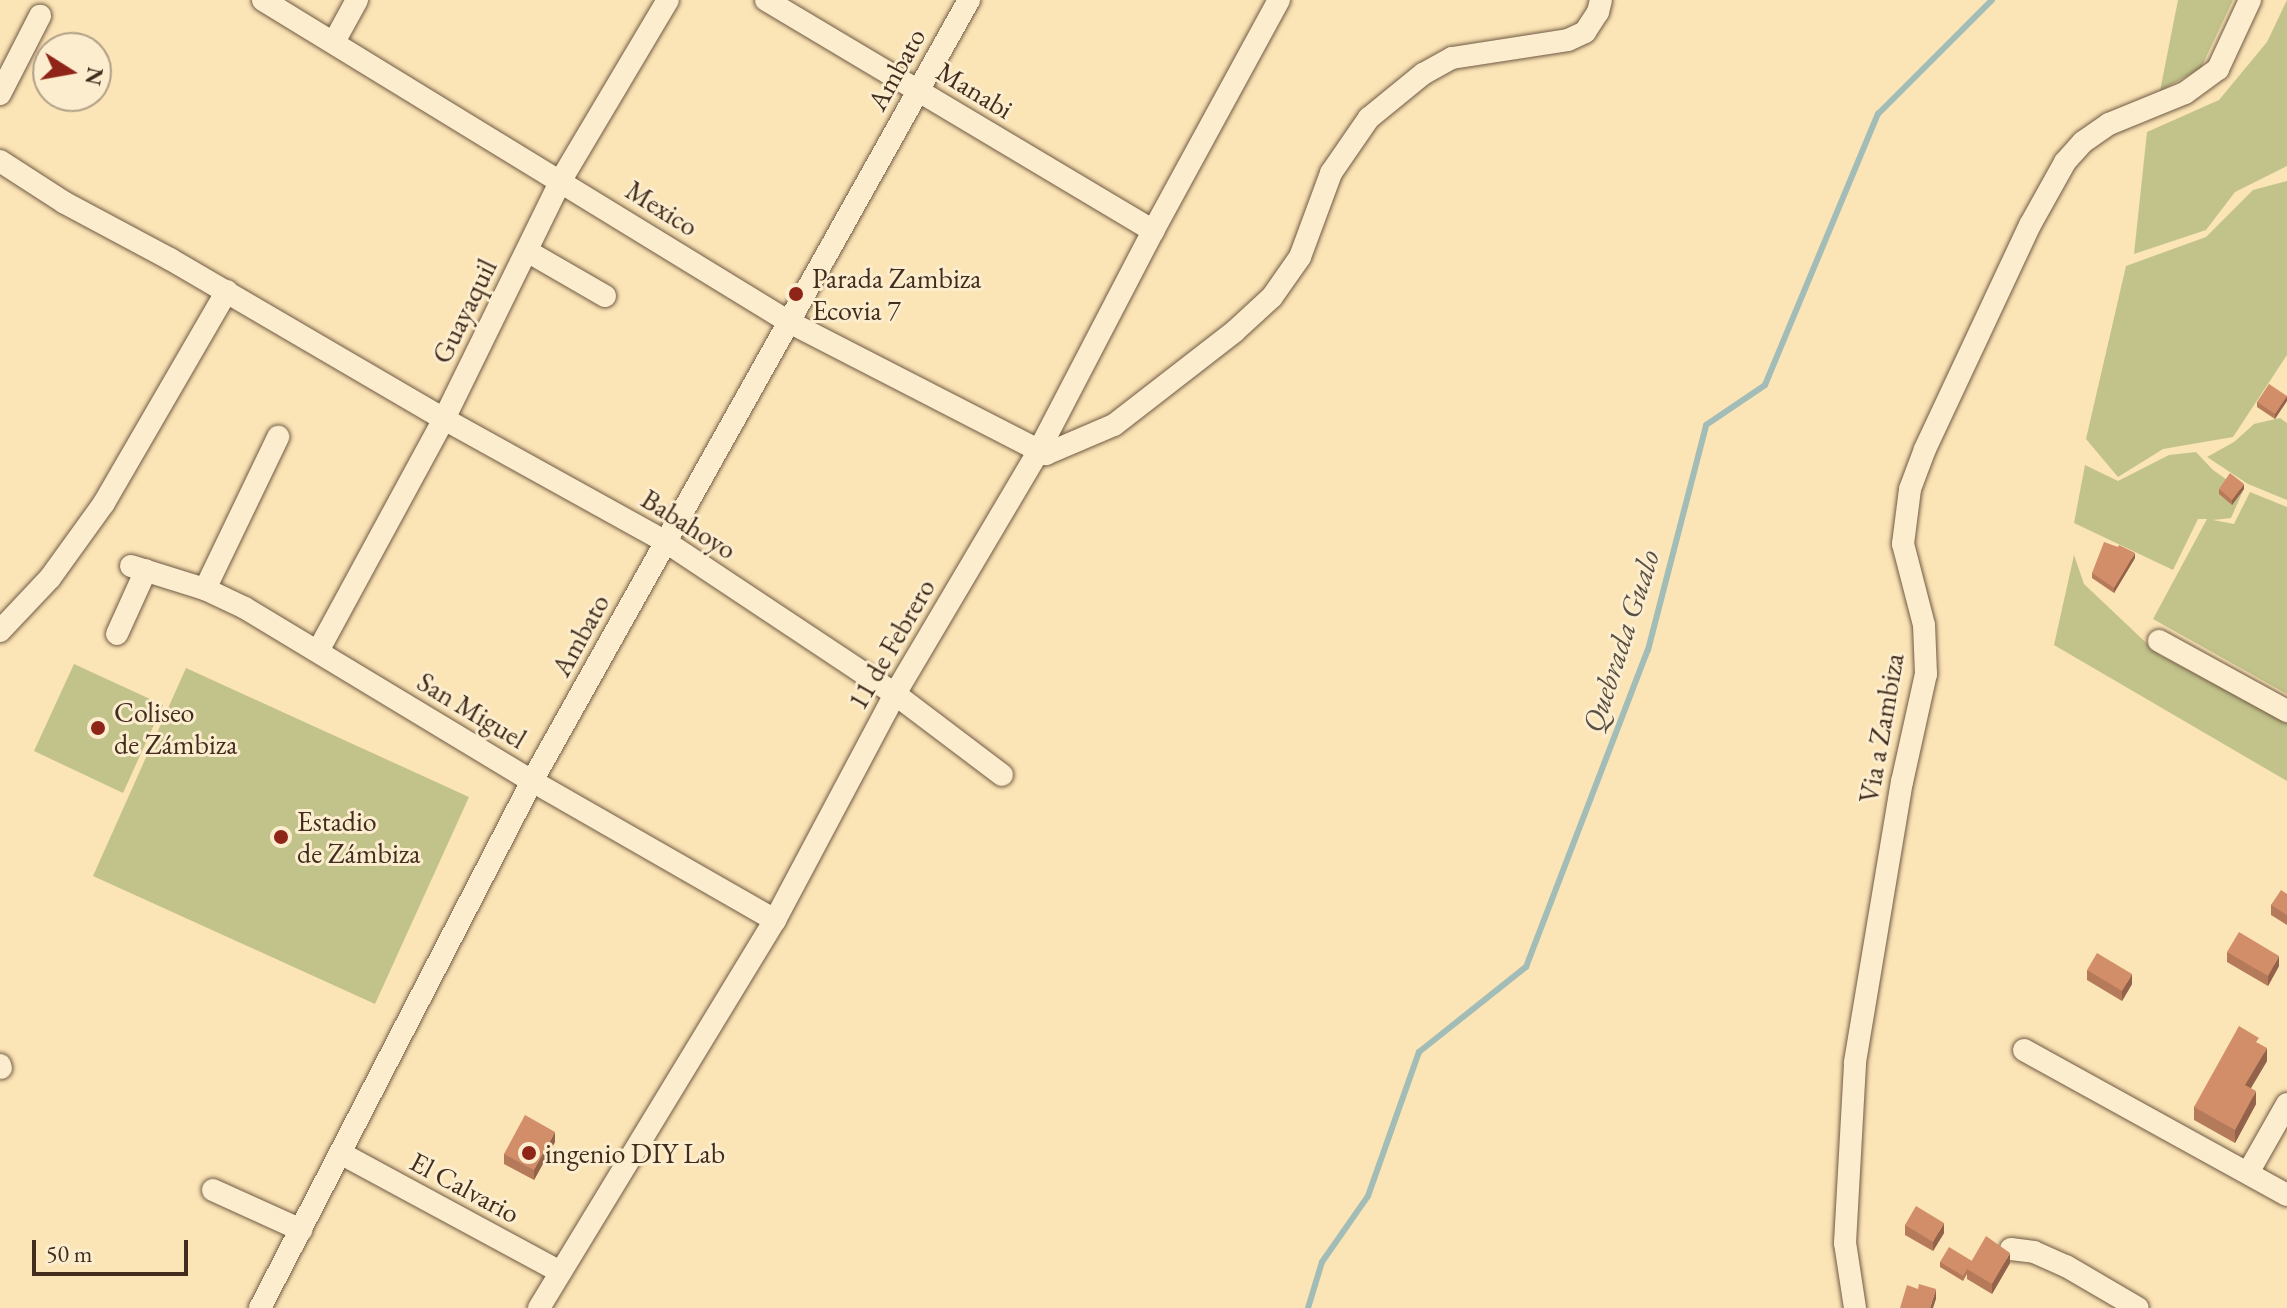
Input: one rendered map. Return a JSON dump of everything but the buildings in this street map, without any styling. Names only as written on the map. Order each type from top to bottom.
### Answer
[{"type":"street","name":"Mexico","points":[[263,0],[789,322],[1038,452]]},
{"type":"street","points":[[334,42],[357,0]]},
{"type":"street","name":"Guayaquil","points":[[318,651],[444,419],[561,180],[668,0]]},
{"type":"street","name":"Manabi","points":[[766,0],[1153,231]]},
{"type":"street","name":"Ambato","points":[[260,1308],[532,781],[969,0]]},
{"type":"street","name":"11 de Febrero","points":[[539,1308],[775,920],[895,694],[1038,452],[1153,231],[1279,0]]},
{"type":"street","points":[[1038,452],[1046,454],[1114,425],[1235,331],[1272,297],[1300,257],[1331,173],[1369,118],[1423,74],[1452,58],[1568,40],[1585,32],[1598,12],[1601,0]]},
{"type":"street","name":"Via a Zambiza","points":[[1855,1308],[1845,1243],[1855,1062],[1902,782],[1926,674],[1924,625],[1903,544],[1910,489],[1925,449],[2030,225],[2065,162],[2083,142],[2109,124],[2185,93],[2218,69],[2250,0]]},
{"type":"street","points":[[0,94],[40,16]]},
{"type":"street","name":"Babahoyo","points":[[0,161],[65,203],[227,291],[444,419],[666,542],[895,694],[1002,775]]},
{"type":"street","points":[[527,251],[605,296]]},
{"type":"street","points":[[0,631],[50,578],[104,503],[227,291]]},
{"type":"street","points":[[205,589],[278,437]]},
{"type":"street","name":"San Miguel","points":[[117,634],[138,568],[205,589],[318,651],[532,781],[775,920]]},
{"type":"street","points":[[2159,641],[2287,711]]},
{"type":"street","points":[[2024,1050],[2249,1171],[2287,1195]]},
{"type":"street","points":[[2249,1171],[2287,1104]]},
{"type":"street","name":"El Calvario","points":[[342,1154],[560,1272]]},
{"type":"street","points":[[213,1190],[301,1230]]},
{"type":"street","points":[[2011,1249],[2034,1252],[2055,1261],[2138,1308]]},
{"type":"green space","points":[[2178,0],[2233,0],[2201,68],[2160,91]]},
{"type":"green space","points":[[2287,0],[2287,166],[2235,192],[2206,230],[2134,254],[2147,132],[2219,100],[2267,42]]},
{"type":"green space","points":[[2287,181],[2287,355],[2233,437],[2163,449],[2118,477],[2086,439],[2126,266],[2206,237],[2253,190]]},
{"type":"green space","points":[[2280,418],[2287,423],[2287,500],[2248,484],[2207,457],[2234,442],[2254,424]]},
{"type":"green space","points":[[2196,452],[2213,470],[2243,491],[2231,518],[2213,520],[2234,524],[2250,492],[2287,507],[2287,694],[2153,619],[2207,519],[2198,519],[2173,570],[2074,523],[2085,465],[2118,481],[2169,455]]},
{"type":"green space","points":[[2074,555],[2084,584],[2158,654],[2287,723],[2287,781],[2054,645]]},
{"type":"green space","name":"Coliseo de Zámbiza","points":[[74,664],[163,705],[123,793],[34,751]]},
{"type":"green space","name":"Estadio de Zámbiza","points":[[186,668],[469,797],[375,1004],[93,876]]},
{"type":"waterway","name":"Quebrada Gualo","points":[[1308,1308],[1322,1262],[1368,1196],[1419,1052],[1526,967],[1648,650],[1706,425],[1765,385],[1878,114],[1992,0]]},
{"type":"place","name":"Parada Zambiza Ecovia 7","points":[[796,294]]},
{"type":"place","name":"Coliseo de Zámbiza","points":[[98,728]]},
{"type":"place","name":"Estadio de Zámbiza","points":[[281,837]]},
{"type":"place","name":"ingenio DIY Lab","points":[[529,1153]]}]
